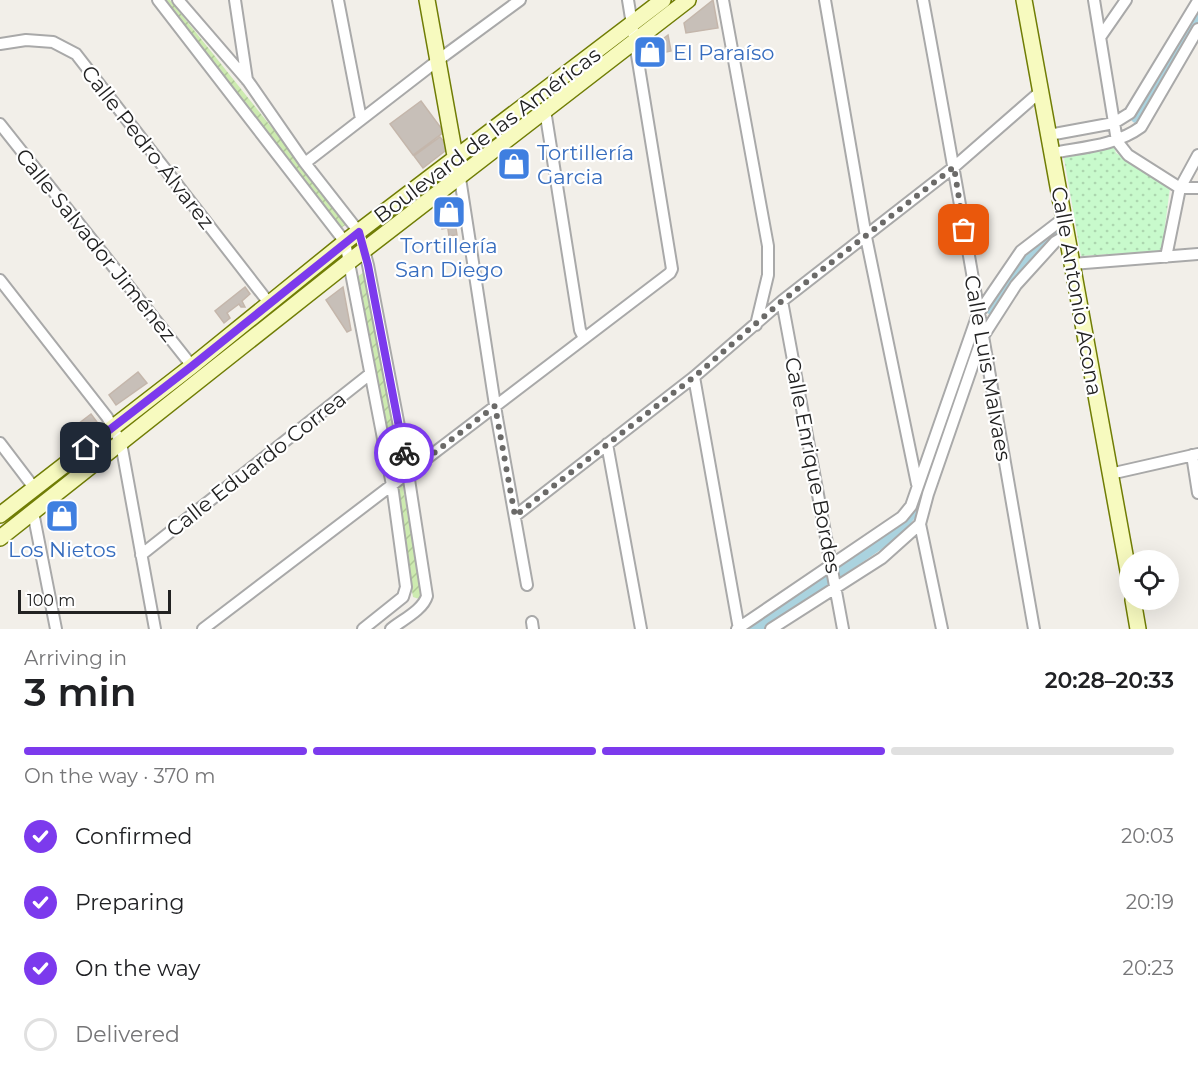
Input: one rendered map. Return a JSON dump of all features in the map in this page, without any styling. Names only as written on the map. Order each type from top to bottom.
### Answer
[{"type":"main road","points":[[427,0],[460,178]]},
{"type":"main road","name":"Boulevard de las Américas","points":[[0,515],[114,428],[345,242],[663,0]]},
{"type":"main road","name":"Boulevard de las Américas","points":[[0,538],[350,261],[688,0]]},
{"type":"main road","name":"Calle Antonio Acona","points":[[1024,0],[1124,550]]},
{"type":"main road","points":[[1135,610],[1138,629]]},
{"type":"street","points":[[158,0],[345,242],[392,485],[406,587],[403,597],[363,629]]},
{"type":"street","points":[[178,0],[248,81],[305,163],[359,232],[365,250],[408,473],[427,596],[425,601],[391,629]]},
{"type":"street","points":[[235,0],[248,81]]},
{"type":"street","points":[[338,0],[361,119]]},
{"type":"street","points":[[305,163],[520,0]]},
{"type":"street","points":[[203,629],[667,276],[672,269],[628,0]]},
{"type":"street","points":[[723,0],[768,246],[768,275],[755,325]]},
{"type":"street","points":[[825,0],[866,237],[917,484]]},
{"type":"street","name":"Calle Luis Malvaes","points":[[923,0],[1035,629]]},
{"type":"street","points":[[1094,0],[1117,141],[1128,155],[1180,188],[1198,188]]},
{"type":"street","points":[[1101,36],[1126,0]]},
{"type":"street","points":[[1049,135],[1114,123],[1130,113],[1198,1]]},
{"type":"street","points":[[1052,153],[1117,141],[1141,127],[1198,29]]},
{"type":"street","name":"Calle Pedro Álvarez","points":[[0,44],[26,40],[53,42],[76,54],[269,303]]},
{"type":"street","points":[[515,516],[694,377],[782,301],[954,167],[1041,91]]},
{"type":"street","points":[[545,110],[580,330],[584,338]]},
{"type":"street","name":"Calle Salvador Jiménez","points":[[2,129],[192,366]]},
{"type":"street","points":[[1166,257],[1180,188],[1198,155]]},
{"type":"street","points":[[460,178],[495,406],[527,585]]},
{"type":"street","points":[[694,377],[738,628],[902,517],[911,506],[978,314],[1021,251],[1064,218]]},
{"type":"street","points":[[942,629],[920,524],[928,494],[982,338],[1016,285],[1055,242],[1067,235]]},
{"type":"street","points":[[1072,264],[1198,254]]},
{"type":"street","points":[[0,280],[114,428],[121,443],[155,629]]},
{"type":"street","name":"Calle Enrique Bordes","points":[[782,301],[843,629]]},
{"type":"street","points":[[958,371],[970,375]]},
{"type":"street","name":"Calle Eduardo Correa","points":[[141,555],[370,374]]},
{"type":"street","points":[[0,443],[35,489]]},
{"type":"street","points":[[607,444],[641,629]]},
{"type":"street","points":[[1110,474],[1195,455],[1198,493]]},
{"type":"street","points":[[33,512],[56,629]]},
{"type":"street","points":[[771,629],[882,558],[920,524]]},
{"type":"street","points":[[397,602],[409,615]]},
{"type":"green space","points":[[164,0],[170,0],[348,223],[341,228]]},
{"type":"green space","points":[[1113,144],[1116,153],[1169,185],[1162,248],[1159,251],[1081,256],[1064,158]]},
{"type":"green space","points":[[365,271],[400,467],[392,473],[356,278]]},
{"type":"green space","points":[[402,481],[422,600],[413,597],[394,487]]},
{"type":"building","points":[[713,0],[718,28],[686,33],[684,23]]},
{"type":"building","points":[[668,35],[671,51],[648,56],[647,51]]},
{"type":"building","points":[[421,101],[444,132],[413,155],[390,124]]},
{"type":"building","points":[[440,137],[449,148],[423,168],[414,156]]},
{"type":"building","points":[[453,209],[457,235],[449,236],[445,210]]},
{"type":"building","points":[[445,210],[448,228],[442,229],[439,213]]},
{"type":"building","points":[[245,287],[250,294],[242,301],[245,307],[239,304],[227,313],[230,318],[224,323],[215,311]]},
{"type":"building","points":[[343,287],[351,330],[347,332],[326,300]]},
{"type":"building","points":[[138,372],[147,383],[116,405],[109,395]]},
{"type":"building","points":[[91,414],[97,422],[81,435],[74,427]]},
{"type":"waterway","points":[[1136,118],[1198,18]]},
{"type":"waterway","points":[[990,309],[1021,267],[1055,234]]},
{"type":"waterway","points":[[755,629],[895,534],[916,509],[939,440]]},
{"type":"way so far","points":[[404,453],[408,473],[495,406],[515,516],[694,377],[782,301],[954,167],[964,230]]},
{"type":"place","name":"El Paraíso","points":[[650,52]]},
{"type":"place","name":"Tortillería Garcia","points":[[514,164]]},
{"type":"place","name":"Tortillería San Diego","points":[[449,212]]},
{"type":"place","name":"Los Nietos","points":[[62,516]]},
{"type":"route","points":[[86,448],[359,232],[365,250],[404,453]]}]
